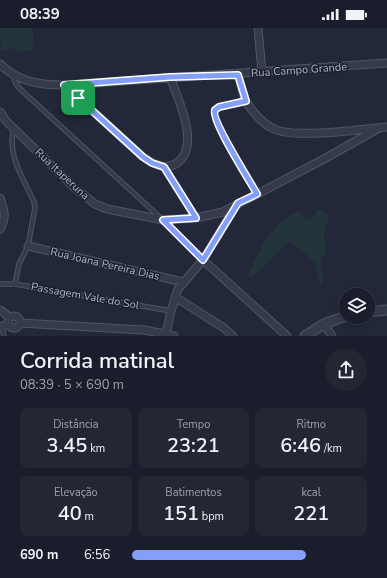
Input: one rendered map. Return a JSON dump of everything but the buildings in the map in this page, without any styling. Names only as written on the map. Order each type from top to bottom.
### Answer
[{"type":"street","points":[[258,28],[262,72]]},
{"type":"street","name":"Rua Campo Grande","points":[[0,64],[13,74],[34,83],[64,85],[170,77],[238,75],[387,63]]},
{"type":"street","points":[[238,75],[246,101],[261,120],[275,130],[283,132],[318,132],[387,127]]},
{"type":"street","points":[[64,85],[143,157],[152,163],[164,167],[174,166],[180,161],[185,155],[188,143],[187,128],[170,77]]},
{"type":"street","points":[[88,83],[85,95],[89,107]]},
{"type":"street","name":"Rua Itaperuna","points":[[0,112],[14,129],[75,188],[95,204],[107,209],[163,220],[196,218],[223,212],[324,159],[379,128]]},
{"type":"street","points":[[0,198],[5,220],[0,229]]},
{"type":"street","points":[[0,310],[5,324],[14,328],[20,323],[144,330],[170,335],[170,311],[175,297],[183,282],[203,260],[238,203]]},
{"type":"street","name":"Rua Joana Pereira Dias","points":[[28,246],[183,282]]},
{"type":"street","points":[[203,260],[287,336]]},
{"type":"street","points":[[175,297],[224,328],[233,336]]},
{"type":"street","points":[[375,311],[387,310]]},
{"type":"street","points":[[305,336],[324,324],[339,319]]},
{"type":"street","points":[[324,324],[332,336]]},
{"type":"lane","points":[[13,74],[15,82],[19,88],[163,220],[203,260]]},
{"type":"lane","points":[[246,101],[219,107],[213,114],[218,127],[257,194]]},
{"type":"lane","points":[[14,129],[11,141],[14,158],[34,202],[35,208],[28,246],[18,264],[15,284]]},
{"type":"lane","name":"Passagem Vale do Sol","points":[[0,284],[15,284],[170,311]]},
{"type":"lane","points":[[4,336],[5,324]]},
{"type":"path","points":[[164,167],[196,218]]},
{"type":"shaded area","points":[[0,28],[33,28],[34,50],[18,52],[16,48],[1,51]]},
{"type":"shaded area","points":[[317,210],[325,212],[328,215],[328,222],[324,234],[326,254],[321,258],[323,283],[320,285],[315,262],[288,241],[251,278],[248,275],[262,247],[279,224],[287,217],[297,212],[302,214],[306,221],[313,217]]},
{"type":"route","points":[[238,75],[246,101],[219,107],[213,112],[213,114],[218,127],[257,194],[238,203],[203,260],[163,220],[196,218],[164,167],[152,163],[143,157],[78,98],[64,85],[170,77],[238,75]]}]
